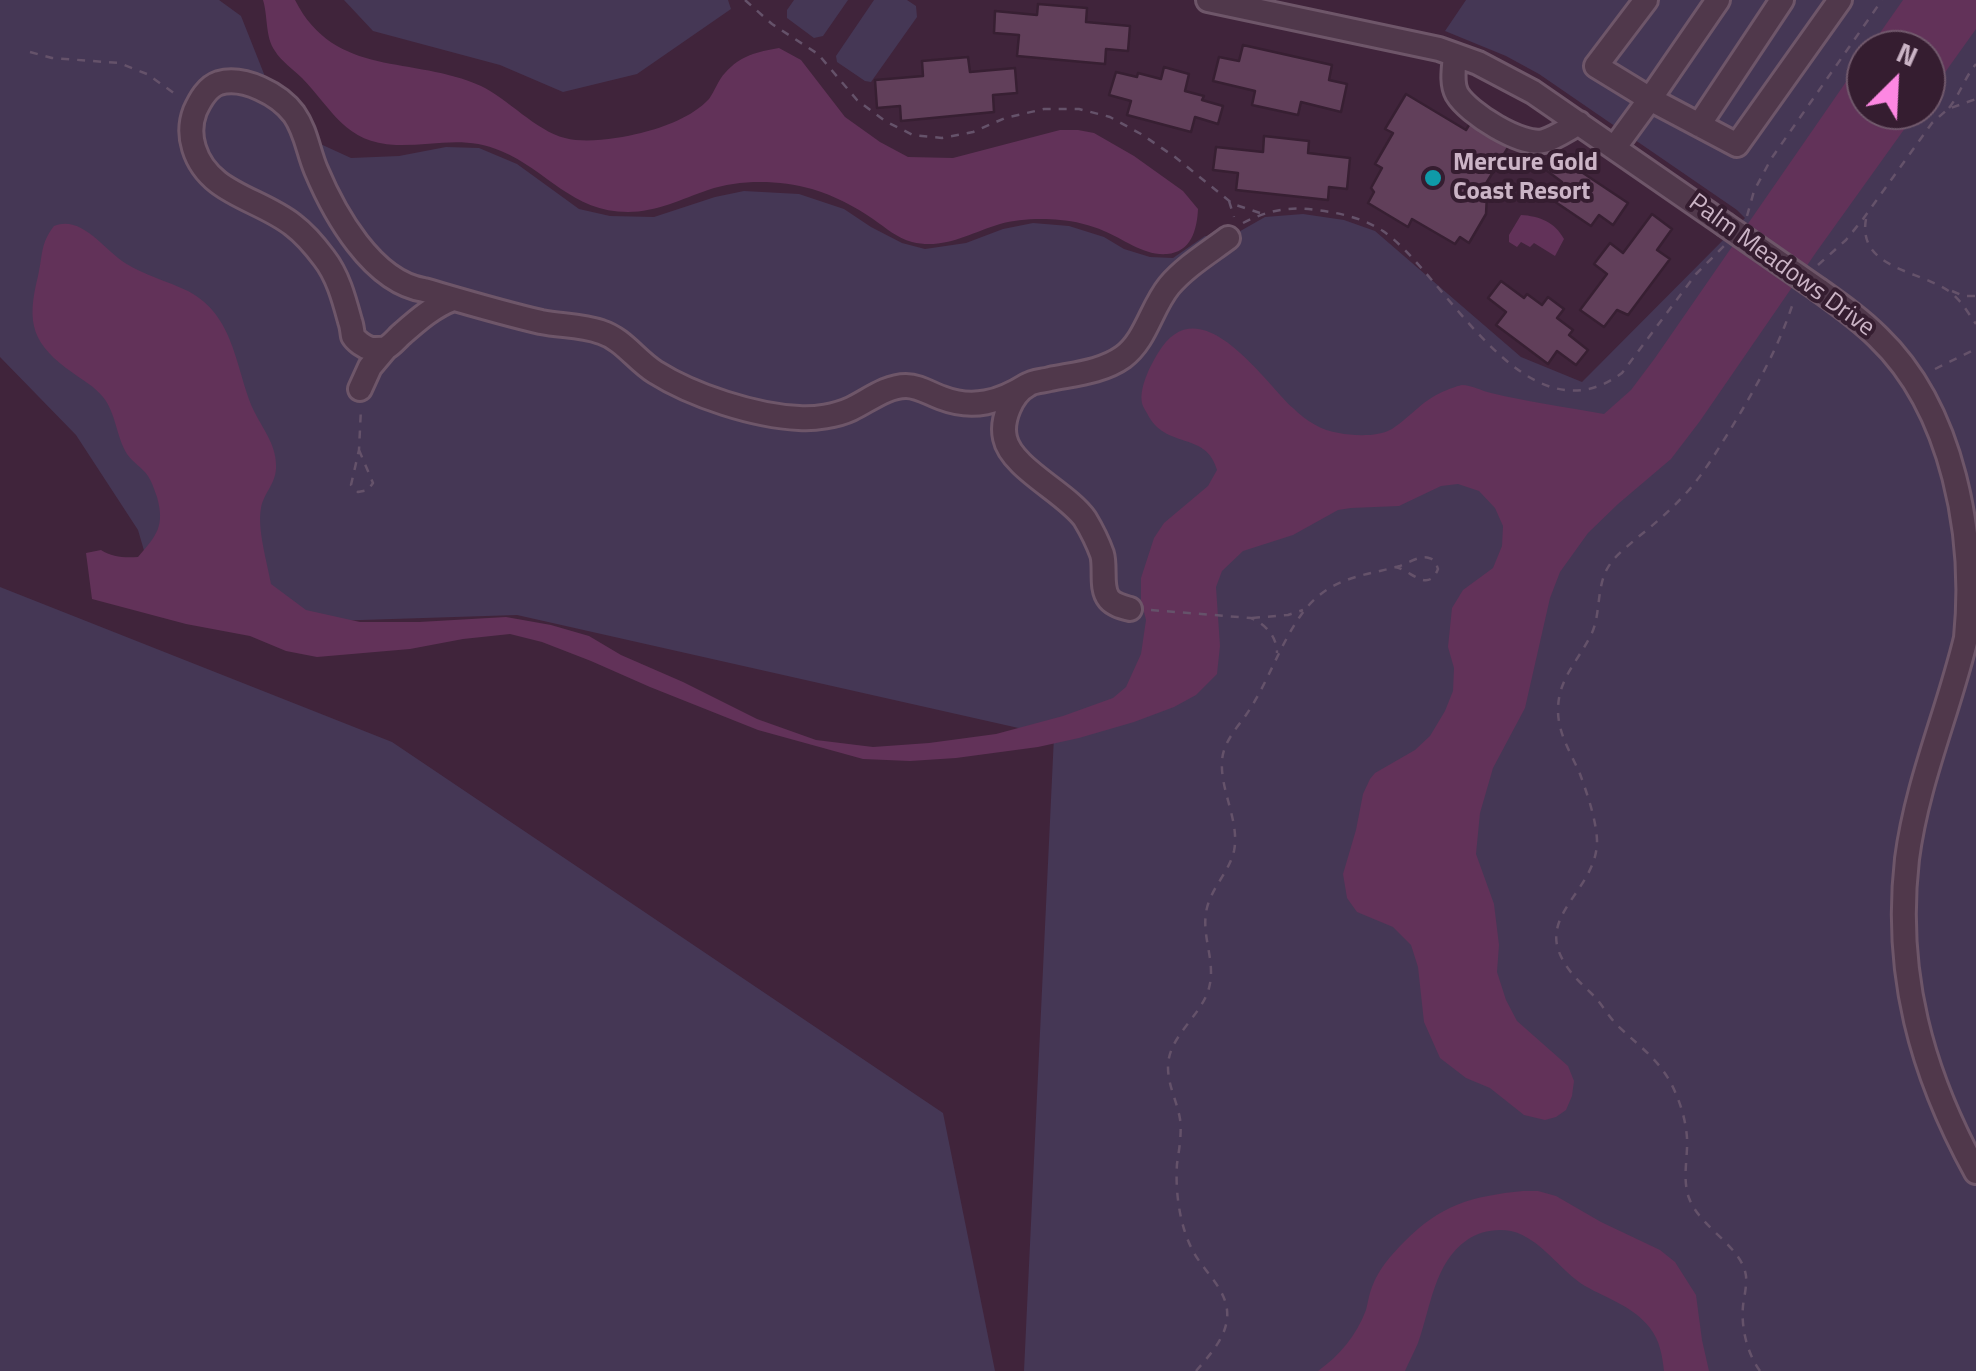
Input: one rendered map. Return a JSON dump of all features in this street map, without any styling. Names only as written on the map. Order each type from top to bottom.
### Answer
[{"type":"street","name":"Palm Meadows Drive","points":[[1208,0],[1439,50],[1478,63],[1533,92],[1615,147],[1808,291],[1851,313],[1881,340],[1915,382],[1944,433],[1961,480],[1972,532],[1974,586],[1966,636],[1920,787],[1907,860],[1904,930],[1909,993],[1924,1057],[1942,1106],[1976,1172]]},
{"type":"street","points":[[1646,0],[1596,66],[1737,146],[1840,0]]},
{"type":"street","points":[[1615,147],[1718,0]]},
{"type":"street","points":[[1699,125],[1782,0]]},
{"type":"street","points":[[1455,55],[1455,92],[1470,110],[1523,141],[1542,142],[1578,123]]},
{"type":"street","points":[[386,348],[370,348],[354,338],[342,292],[328,263],[310,241],[292,224],[218,183],[199,164],[190,138],[191,122],[205,92],[219,84],[240,82],[265,91],[294,114],[346,228],[369,257],[424,294],[428,307],[425,314]]},
{"type":"street","points":[[415,289],[543,322],[603,332],[656,373],[691,390],[724,402],[801,418],[848,411],[900,386],[916,387],[958,404],[986,404],[1027,385],[1106,366],[1126,356],[1168,288],[1187,268],[1228,238]]},
{"type":"street","points":[[360,389],[370,367],[386,348],[425,314],[453,298]]},
{"type":"street","points":[[1027,385],[1005,418],[1007,446],[1084,518],[1102,554],[1109,600],[1130,609]]},
{"type":"path","points":[[745,0],[772,24],[818,54],[858,100],[885,122],[913,135],[942,138],[1044,109],[1079,109],[1110,117],[1141,134],[1176,156],[1233,204],[1262,213]]},
{"type":"path","points":[[1228,238],[1262,213],[1302,208],[1364,220],[1405,248],[1459,314],[1517,368],[1564,391],[1606,384],[1622,372],[1749,212],[1754,190],[1771,159],[1882,0]]},
{"type":"path","points":[[30,52],[52,58],[119,63],[147,74],[182,99],[191,122]]},
{"type":"path","points":[[1818,265],[1868,213],[1932,122],[1958,96],[1976,64]]},
{"type":"path","points":[[1948,109],[1976,100]]},
{"type":"path","points":[[1868,213],[1864,236],[1868,246],[1891,265],[1964,296],[1976,296]]},
{"type":"path","points":[[1941,287],[1960,301],[1976,324]]},
{"type":"path","points":[[1760,1371],[1744,1329],[1746,1275],[1736,1252],[1709,1228],[1689,1199],[1685,1120],[1667,1075],[1564,965],[1556,944],[1563,912],[1588,877],[1596,858],[1597,835],[1580,776],[1559,728],[1558,709],[1567,672],[1591,635],[1607,568],[1690,490],[1761,380],[1808,291]]},
{"type":"path","points":[[1935,368],[1976,348]]},
{"type":"path","points":[[359,450],[373,482],[368,490],[358,492],[351,485],[359,450],[360,389]]},
{"type":"path","points":[[1196,1371],[1220,1340],[1227,1320],[1225,1298],[1193,1251],[1183,1226],[1176,1170],[1180,1119],[1169,1085],[1168,1062],[1175,1042],[1202,1005],[1210,986],[1212,966],[1206,908],[1234,851],[1222,754],[1266,684],[1288,634],[1304,610],[1325,591],[1350,578],[1420,558],[1436,562],[1438,569],[1428,581],[1395,567]]},
{"type":"path","points":[[1130,609],[1250,618],[1304,610]]},
{"type":"path","points":[[1250,618],[1261,622],[1272,634],[1278,648],[1276,660]]},
{"type":"shaded area","points":[[0,0],[219,0],[241,16],[268,84],[316,142],[351,158],[399,156],[446,147],[479,148],[517,164],[579,209],[610,216],[654,217],[744,191],[799,194],[844,209],[902,243],[925,249],[966,243],[1033,223],[1069,226],[1150,257],[1173,258],[1205,236],[1228,238],[1265,217],[1303,214],[1344,220],[1375,231],[1521,357],[1582,382],[1745,218],[1539,74],[1445,31],[1466,0],[1976,0],[1976,1371],[1024,1371],[1054,736],[517,615],[268,623],[157,595],[138,530],[76,435],[0,357]]},
{"type":"shaded area","points":[[263,0],[295,0],[312,25],[331,42],[354,54],[481,86],[543,129],[574,140],[623,137],[678,120],[709,99],[737,62],[779,48],[801,60],[845,117],[908,157],[953,158],[1060,130],[1094,133],[1183,191],[1198,209],[1196,225],[1182,249],[1167,254],[1142,250],[1088,225],[1053,219],[1007,222],[946,242],[924,244],[901,238],[829,195],[773,182],[720,186],[649,210],[608,210],[575,198],[517,159],[488,146],[462,142],[396,145],[379,143],[352,131],[275,51]]},
{"type":"shaded area","points":[[344,0],[728,0],[731,9],[637,74],[563,92],[500,65],[373,31]]},
{"type":"shaded area","points":[[794,0],[848,0],[823,36],[814,38],[787,18]]},
{"type":"shaded area","points":[[874,0],[907,0],[916,6],[917,17],[871,82],[837,62],[836,56]]},
{"type":"shaded area","points":[[1903,0],[1976,0],[1976,29],[1946,71],[1946,30],[1882,30]]},
{"type":"shaded area","points":[[1846,82],[1846,130],[1904,130],[1700,421],[1671,459],[1588,533],[1560,572],[1550,598],[1525,708],[1493,768],[1480,813],[1476,854],[1494,904],[1499,945],[1497,972],[1506,1000],[1517,1021],[1568,1066],[1574,1081],[1566,1110],[1545,1120],[1524,1115],[1490,1088],[1466,1078],[1440,1058],[1424,1022],[1418,967],[1411,945],[1393,927],[1357,912],[1347,898],[1343,874],[1370,779],[1430,736],[1453,691],[1454,668],[1448,647],[1452,608],[1463,590],[1493,568],[1502,546],[1503,526],[1495,508],[1479,491],[1458,484],[1441,486],[1399,506],[1338,510],[1293,535],[1243,551],[1222,571],[1216,587],[1220,646],[1217,674],[1196,695],[1174,707],[1134,722],[1038,747],[956,758],[863,759],[758,730],[542,642],[510,634],[410,649],[317,657],[286,651],[250,636],[92,599],[86,553],[101,550],[138,557],[160,523],[157,497],[146,473],[127,454],[107,403],[41,342],[33,307],[44,244],[54,226],[64,224],[83,229],[132,267],[188,291],[215,314],[231,344],[253,409],[275,457],[276,471],[260,516],[271,584],[306,610],[360,622],[506,617],[551,625],[589,636],[757,719],[816,740],[873,747],[996,734],[1113,698],[1126,687],[1141,654],[1146,620],[1141,578],[1154,538],[1164,523],[1208,486],[1217,470],[1205,450],[1157,427],[1143,405],[1142,391],[1149,371],[1174,334],[1192,328],[1211,332],[1247,360],[1314,424],[1333,432],[1359,435],[1386,432],[1431,398],[1462,385],[1604,414],[1631,390]]},
{"type":"shaded area","points":[[1521,215],[1546,221],[1556,228],[1564,239],[1555,256],[1534,243],[1530,247],[1521,242],[1517,247],[1509,242]]},
{"type":"shaded area","points":[[0,587],[392,742],[943,1113],[995,1371],[0,1371]]},
{"type":"shaded area","points":[[1523,1191],[1556,1196],[1660,1250],[1675,1262],[1696,1295],[1709,1371],[1664,1371],[1656,1338],[1636,1314],[1576,1280],[1532,1240],[1500,1230],[1472,1237],[1447,1261],[1405,1371],[1318,1371],[1352,1337],[1385,1263],[1417,1229],[1458,1204]]},
{"type":"building","points":[[1038,4],[1087,8],[1086,22],[1130,26],[1128,51],[1106,49],[1105,64],[1017,56],[1019,35],[994,33],[995,11],[1037,15]]},
{"type":"building","points":[[1243,45],[1332,65],[1329,80],[1347,84],[1341,112],[1301,102],[1298,115],[1252,105],[1255,91],[1213,81],[1219,57],[1239,61]]},
{"type":"building","points":[[968,57],[970,72],[1015,68],[1017,93],[993,95],[994,112],[901,121],[900,106],[877,108],[875,80],[923,76],[922,61]]},
{"type":"building","points":[[1164,67],[1189,74],[1185,91],[1223,106],[1218,124],[1195,117],[1191,132],[1127,115],[1131,101],[1109,95],[1116,72],[1161,79]]},
{"type":"building","name":"Mercure Gold Coast Resort","points":[[1406,94],[1466,130],[1481,105],[1520,128],[1482,190],[1487,195],[1486,214],[1469,243],[1460,237],[1455,244],[1412,219],[1408,227],[1368,203],[1382,168],[1375,164],[1393,133],[1385,129]]},
{"type":"building","points":[[1264,136],[1309,141],[1308,153],[1350,158],[1347,189],[1329,187],[1328,200],[1236,190],[1238,173],[1213,170],[1216,147],[1263,152]]},
{"type":"building","points":[[1556,155],[1628,203],[1613,225],[1599,215],[1591,226],[1551,199],[1562,182],[1546,170]]},
{"type":"building","points":[[1652,214],[1672,229],[1657,250],[1670,259],[1628,315],[1617,310],[1604,327],[1580,310],[1607,274],[1594,264],[1610,243],[1623,253]]},
{"type":"building","points":[[1501,281],[1524,298],[1527,294],[1542,305],[1548,297],[1564,309],[1557,318],[1573,330],[1569,335],[1588,350],[1576,365],[1557,351],[1548,364],[1496,325],[1506,312],[1488,298]]},
{"type":"place","name":"Mercure Gold Coast Resort","points":[[1433,178]]}]
